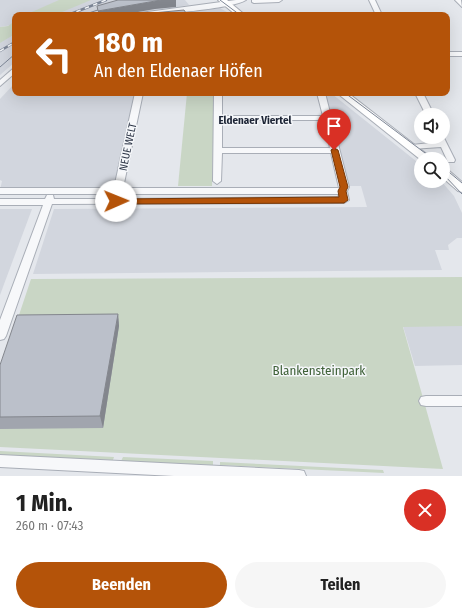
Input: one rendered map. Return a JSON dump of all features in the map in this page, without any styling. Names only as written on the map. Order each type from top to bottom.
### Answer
[{"type":"street","points":[[159,12],[243,0]]},
{"type":"street","points":[[254,1],[279,0]]},
{"type":"street","points":[[372,0],[378,12]]},
{"type":"street","points":[[458,0],[462,5]]},
{"type":"street","points":[[224,2],[237,12]]},
{"type":"street","points":[[450,54],[462,54]]},
{"type":"street","points":[[0,84],[12,72]]},
{"type":"street","name":"NEUE WELT","points":[[116,201],[138,96]]},
{"type":"street","points":[[217,181],[218,96]]},
{"type":"street","points":[[322,96],[344,187],[343,196]]},
{"type":"street","points":[[346,96],[418,152]]},
{"type":"street","points":[[420,96],[426,108]]},
{"type":"street","points":[[218,118],[327,118]]},
{"type":"street","points":[[412,147],[425,144]]},
{"type":"street","points":[[444,144],[451,160]]},
{"type":"street","points":[[218,151],[334,150]]},
{"type":"street","points":[[450,178],[462,188]]},
{"type":"street","points":[[0,191],[118,191],[343,196]]},
{"type":"street","points":[[0,336],[52,191]]},
{"type":"street","points":[[0,202],[343,196]]},
{"type":"street","points":[[426,401],[462,401]]},
{"type":"street","points":[[0,461],[129,472],[299,476]]},
{"type":"shaded area","points":[[0,0],[185,0],[189,5],[143,12],[12,12],[12,25],[0,27]]},
{"type":"shaded area","points":[[220,8],[227,12],[183,12]]},
{"type":"shaded area","points":[[12,25],[12,65],[0,75],[0,33]]},
{"type":"shaded area","points":[[12,86],[12,96],[134,96],[114,187],[112,189],[0,190],[2,181],[0,180],[0,99]]},
{"type":"shaded area","points":[[326,96],[335,96],[414,159],[414,188],[447,188],[454,196],[462,213],[462,238],[457,238],[448,245],[449,250],[435,250],[442,270],[33,274],[54,209],[367,207],[361,186],[349,186]]},
{"type":"shaded area","points":[[0,209],[32,209],[0,295]]},
{"type":"shaded area","points":[[403,326],[462,326],[462,365],[415,366]]},
{"type":"green space","points":[[59,0],[91,0],[62,12],[32,12]]},
{"type":"green space","points":[[12,23],[12,36],[0,43],[0,27],[8,26]]},
{"type":"green space","points":[[187,96],[214,96],[212,186],[178,186]]},
{"type":"green space","name":"Blankensteinpark","points":[[462,277],[462,326],[403,327],[443,469],[0,447],[0,372],[31,279]]},
{"type":"green space","points":[[0,451],[114,457],[113,460],[0,455]]},
{"type":"green space","points":[[123,457],[213,461],[213,465],[121,461]]},
{"type":"green space","points":[[220,462],[383,470],[384,473],[220,465]]},
{"type":"building","points":[[118,0],[161,0],[98,11],[97,6]]},
{"type":"building","points":[[184,10],[185,12],[163,12]]},
{"type":"building","points":[[118,314],[100,416],[0,417],[0,365],[17,315]]},
{"type":"tram line","points":[[92,12],[127,0]]},
{"type":"tram line","points":[[220,0],[236,12]]},
{"type":"tram line","points":[[0,67],[12,57]]},
{"type":"tram line","points":[[349,96],[424,152]]},
{"type":"tram line","points":[[450,173],[462,183]]},
{"type":"tram line","points":[[450,181],[462,194]]},
{"type":"railway","points":[[76,12],[106,0]]},
{"type":"railway","points":[[0,51],[12,44]]},
{"type":"district","name":"Eldenaer Viertel","points":[[255,120]]},
{"type":"route","points":[[116,201],[344,200],[342,191],[344,187],[334,150]]}]
